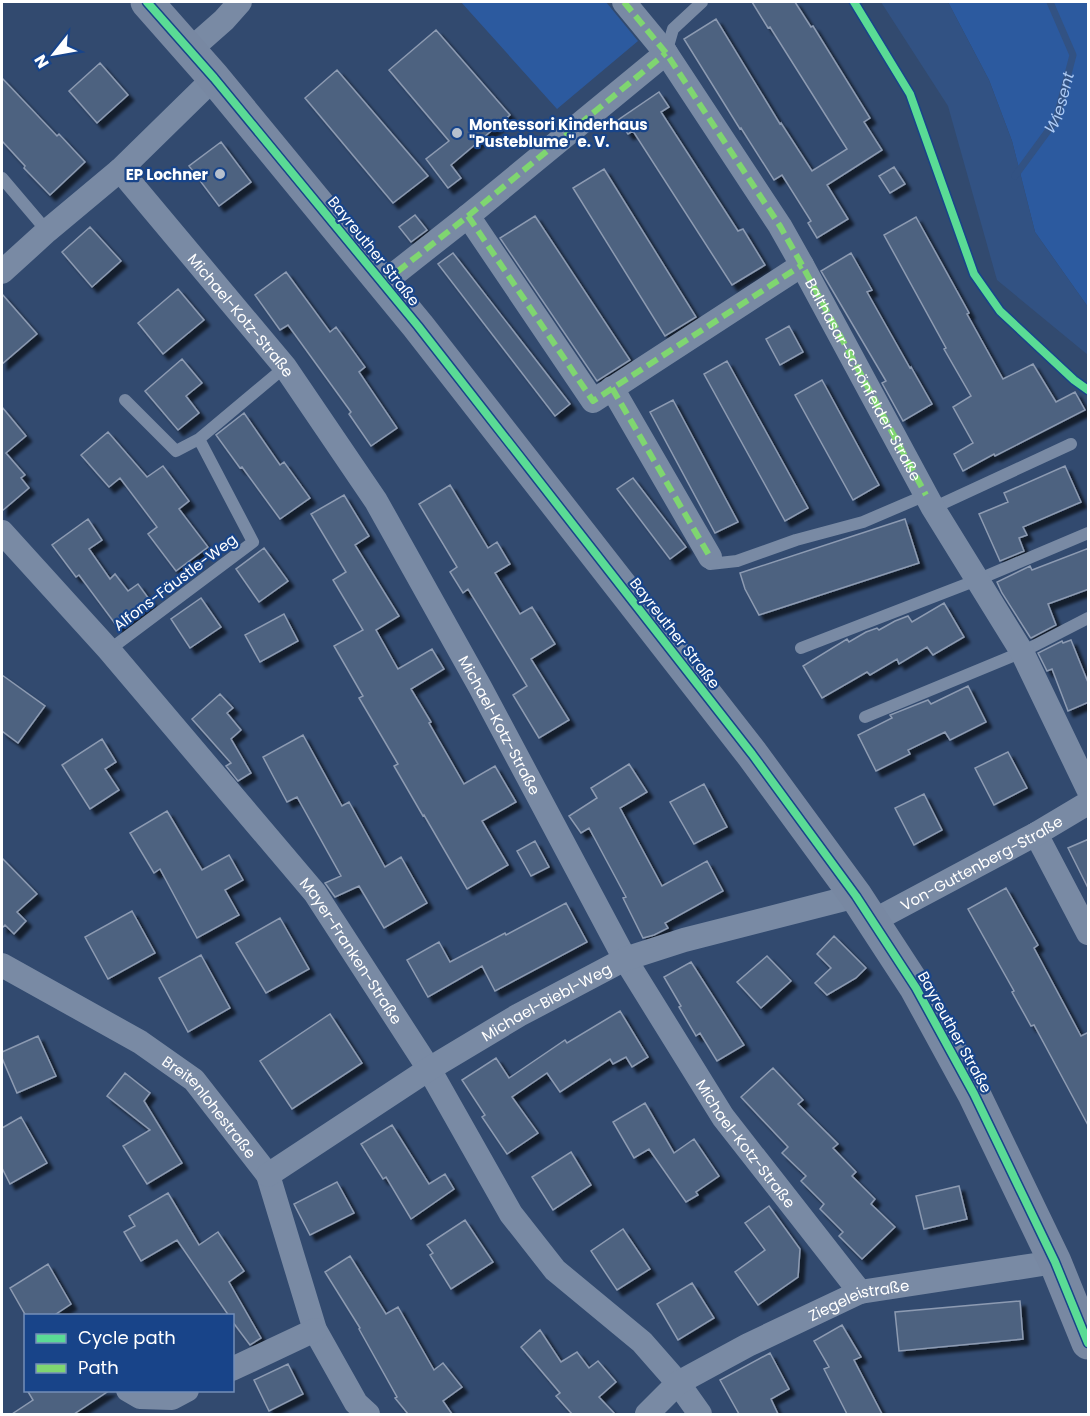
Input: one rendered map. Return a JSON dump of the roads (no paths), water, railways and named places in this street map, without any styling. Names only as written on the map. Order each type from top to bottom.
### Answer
[{"type":"main road","name":"Bayreuther Straße","points":[[147,2],[214,78],[502,432],[752,754],[864,908],[916,988],[974,1094],[1055,1262],[1089,1343]]},
{"type":"street","points":[[190,50],[224,21],[240,2]]},
{"type":"street","name":"Balthasar-Schönfelder-Straße","points":[[624,2],[666,53],[780,226],[930,502],[1022,652],[1089,789]]},
{"type":"street","points":[[383,283],[666,53]]},
{"type":"street","points":[[2,272],[120,170],[214,78]]},
{"type":"street","name":"Michael-Kotz-Straße","points":[[120,170],[285,367],[376,501],[480,687],[625,959],[723,1117],[860,1292]]},
{"type":"street","name":"Balthasar-Schönfelder-Straße","points":[[468,216],[593,401],[802,265]]},
{"type":"street","name":"Balthasar-Schönfelder-Straße","points":[[612,388],[710,560]]},
{"type":"street","name":"Mayer-Franken-Straße","points":[[2,531],[110,650],[315,893],[429,1069],[511,1214],[555,1270],[642,1342],[678,1383]]},
{"type":"street","name":"Von-Guttenberg-Straße","points":[[864,908],[1036,834],[1089,803]]},
{"type":"street","points":[[1036,834],[1087,927]]},
{"type":"street","name":"Michael-Biebl-Weg","points":[[268,1175],[429,1069],[519,1015],[625,959],[684,940],[864,908]]},
{"type":"street","name":"Breitenlohestraße","points":[[2,965],[140,1042],[194,1080],[268,1175],[315,1330],[356,1402],[369,1414]]},
{"type":"street","name":"Ziegeleistraße","points":[[647,1414],[678,1383],[748,1345],[860,1292],[1055,1262]]},
{"type":"street","points":[[234,1368],[315,1330]]},
{"type":"street","points":[[678,1383],[700,1414]]},
{"type":"street","points":[[131,1392],[140,1397],[172,1398],[183,1392]]},
{"type":"lane","points":[[666,53],[673,28],[702,2]]},
{"type":"lane","points":[[2,178],[47,231]]},
{"type":"lane","points":[[125,400],[176,451],[199,439],[285,367]]},
{"type":"lane","name":"Alfons-Fäustle-Weg","points":[[110,650],[253,542],[199,439]]},
{"type":"lane","name":"Balthasar-Schönfelder-Straße","points":[[710,560],[736,561],[796,540],[930,502],[1071,444]]},
{"type":"lane","points":[[801,648],[977,580],[1089,533]]},
{"type":"lane","points":[[865,717],[1022,652],[1089,618]]},
{"type":"waterway","name":"Wiesent","points":[[1015,176],[1056,120],[1073,55],[1050,2]]},
{"type":"place","name":"Montessori Kinderhaus \"Pusteblume\" e. V.","points":[[457,133]]},
{"type":"place","name":"EP Lochner","points":[[220,174]]}]
